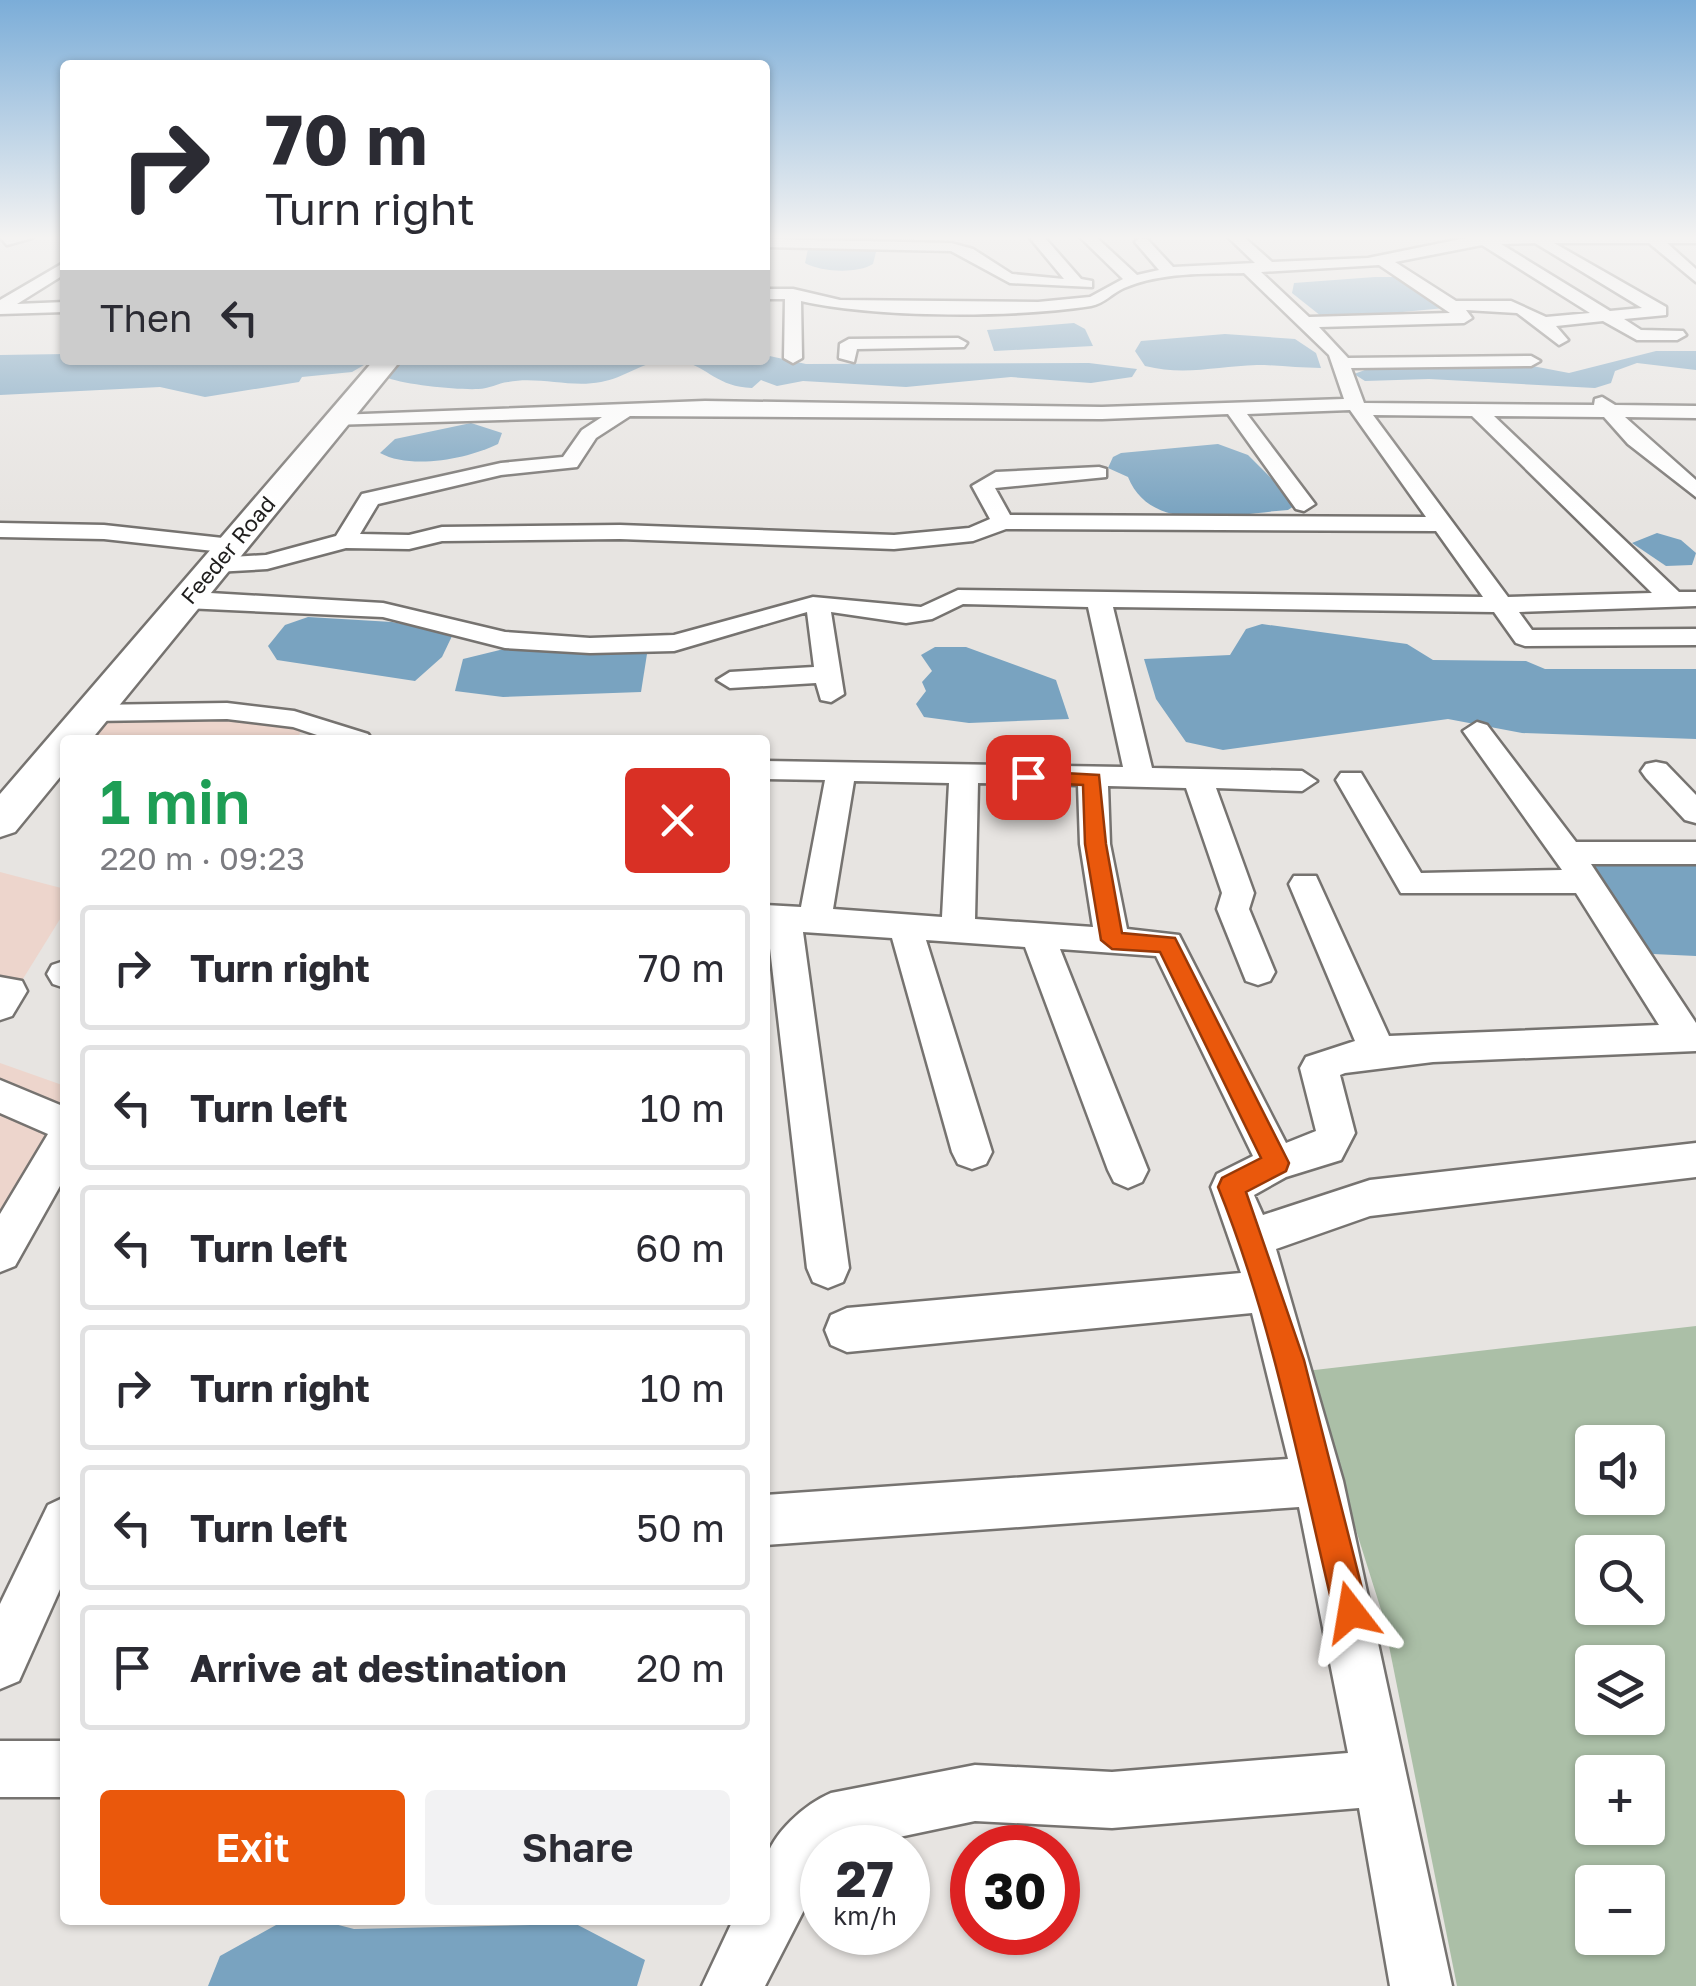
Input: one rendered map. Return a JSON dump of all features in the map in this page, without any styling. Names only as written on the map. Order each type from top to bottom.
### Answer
[{"type":"street","points":[[793,331],[793,358]]},
{"type":"street","points":[[957,331],[967,362]]},
{"type":"street","points":[[1313,331],[1337,353],[1357,407],[1526,638],[1696,636]]},
{"type":"street","points":[[1551,331],[1560,341]]},
{"type":"street","points":[[1631,331],[1638,335],[1678,334]]},
{"type":"street","points":[[848,358],[849,344],[958,343]]},
{"type":"street","points":[[1339,363],[1532,362]]},
{"type":"street","name":"Feeder Road","points":[[75,732],[384,365]]},
{"type":"street","points":[[1644,391],[1594,394],[1635,440],[1696,491]]},
{"type":"street","points":[[387,421],[416,402],[536,401]]},
{"type":"street","points":[[337,421],[705,407],[1102,414],[1357,407],[1696,412]]},
{"type":"street","points":[[1234,409],[1304,504]]},
{"type":"street","points":[[1477,410],[1685,600]]},
{"type":"street","points":[[345,542],[370,499],[502,469],[570,464],[590,434],[624,412]]},
{"type":"street","points":[[1004,522],[983,486],[996,478],[1099,473]]},
{"type":"street","points":[[442,534],[444,513],[527,511]]},
{"type":"street","points":[[0,530],[104,532],[267,562],[345,542],[409,542],[442,534],[620,532],[894,542],[973,534],[1004,522],[1443,524]]},
{"type":"street","points":[[185,601],[385,610],[438,620],[488,637],[655,644],[692,641],[783,608],[818,604],[897,617],[925,616],[944,609],[958,597],[1200,605],[1615,606],[1685,600]]},
{"type":"street","points":[[1099,599],[1114,681],[1140,777]]},
{"type":"street","points":[[731,629],[730,693],[830,684],[818,604]]},
{"type":"street","points":[[75,732],[260,711],[322,723],[347,735]]},
{"type":"street","points":[[1421,1986],[1351,1612],[1268,1292],[1231,1187],[1276,1163],[1328,1148],[1336,1133],[1319,1068],[1334,1058],[1377,1050],[1687,1039],[1577,867],[1477,731]]},
{"type":"street","name":"Feeder Road","points":[[0,822],[60,750]]},
{"type":"street","points":[[770,770],[1302,781]]},
{"type":"street","points":[[1656,771],[1696,813]]},
{"type":"street","points":[[828,1268],[779,1006],[788,919],[840,772]]},
{"type":"street","points":[[958,930],[964,776]]},
{"type":"street","points":[[1093,779],[1096,844],[1112,940]]},
{"type":"street","points":[[1198,779],[1238,893],[1233,909],[1258,972]]},
{"type":"street","points":[[1351,780],[1412,885],[1696,853]]},
{"type":"street","points":[[1305,884],[1377,1050]]},
{"type":"street","points":[[788,919],[1167,944],[1276,1163]]},
{"type":"street","points":[[905,926],[972,1152]]},
{"type":"street","points":[[1037,934],[1128,1170]]},
{"type":"street","points":[[0,991],[10,992],[0,1006]]},
{"type":"street","points":[[0,1096],[60,1122]]},
{"type":"street","points":[[0,1252],[60,1150]]},
{"type":"street","points":[[1252,1238],[1370,1198],[1696,1160]]},
{"type":"street","points":[[847,1330],[1268,1292]]},
{"type":"street","points":[[770,1520],[1319,1481]]},
{"type":"street","points":[[0,1662],[60,1533]]},
{"type":"street","points":[[0,1769],[60,1769]]},
{"type":"street","points":[[770,1908],[804,1850],[831,1822],[974,1792],[1112,1800],[1382,1778]]},
{"type":"street","points":[[733,1986],[761,1925]]},
{"type":"shaded area","points":[[254,717],[303,728],[299,735],[78,735],[93,718]]},
{"type":"shaded area","points":[[0,872],[60,888],[60,919],[0,1016]]},
{"type":"shaded area","points":[[0,1063],[60,1084],[60,1129],[0,1235]]},
{"type":"green space","points":[[1696,1326],[1696,1986],[1457,1986],[1383,1616],[1306,1371]]},
{"type":"water","points":[[987,331],[1086,331],[1093,346],[994,351]]},
{"type":"water","points":[[1225,334],[1295,339],[1316,353],[1321,368],[1257,365],[1174,370],[1145,366],[1135,351],[1141,341]]},
{"type":"water","points":[[1656,351],[1696,351],[1696,370],[1637,363],[1615,371],[1611,383],[1595,388],[1429,379],[1365,381],[1354,374],[1373,367],[1527,365],[1569,373]]},
{"type":"water","points":[[60,354],[60,365],[364,365],[352,372],[302,377],[299,382],[205,397],[160,387],[0,395],[0,355]]},
{"type":"water","points":[[770,356],[806,364],[1089,363],[1137,369],[1132,377],[1091,383],[1011,377],[906,387],[803,381],[777,386],[761,380],[752,388],[722,381],[692,365],[770,365]]},
{"type":"water","points":[[394,365],[646,365],[609,380],[589,383],[519,381],[482,389],[420,385],[388,378]]},
{"type":"water","points":[[471,423],[502,433],[498,444],[439,461],[407,461],[380,453],[395,439]]},
{"type":"water","points":[[1218,444],[1248,455],[1297,504],[1288,510],[1221,517],[1175,515],[1156,508],[1140,496],[1128,477],[1108,468],[1113,457],[1121,453]]},
{"type":"water","points":[[1657,533],[1681,540],[1696,553],[1692,565],[1666,566],[1632,543]]},
{"type":"water","points":[[308,617],[392,622],[453,634],[442,657],[415,681],[277,660],[268,646],[285,625]]},
{"type":"water","points":[[1262,624],[1407,644],[1433,660],[1526,661],[1545,669],[1696,669],[1696,739],[1522,733],[1448,719],[1223,750],[1186,742],[1156,699],[1144,659],[1230,655],[1246,629]]},
{"type":"water","points":[[935,647],[966,647],[1056,680],[1069,719],[969,723],[924,717],[916,704],[926,691],[922,682],[932,671],[921,655]]},
{"type":"water","points":[[508,648],[625,649],[647,654],[641,692],[503,697],[455,691],[463,659]]},
{"type":"water","points":[[1587,862],[1696,864],[1696,956],[1653,954],[1621,922]]},
{"type":"water","points":[[276,1925],[338,1925],[354,1929],[578,1925],[645,1960],[637,1986],[208,1986],[220,1956]]},
{"type":"route","points":[[1028,777],[1093,779],[1096,844],[1112,940],[1167,944],[1276,1163],[1231,1187],[1252,1238],[1289,1360],[1351,1612]]}]
